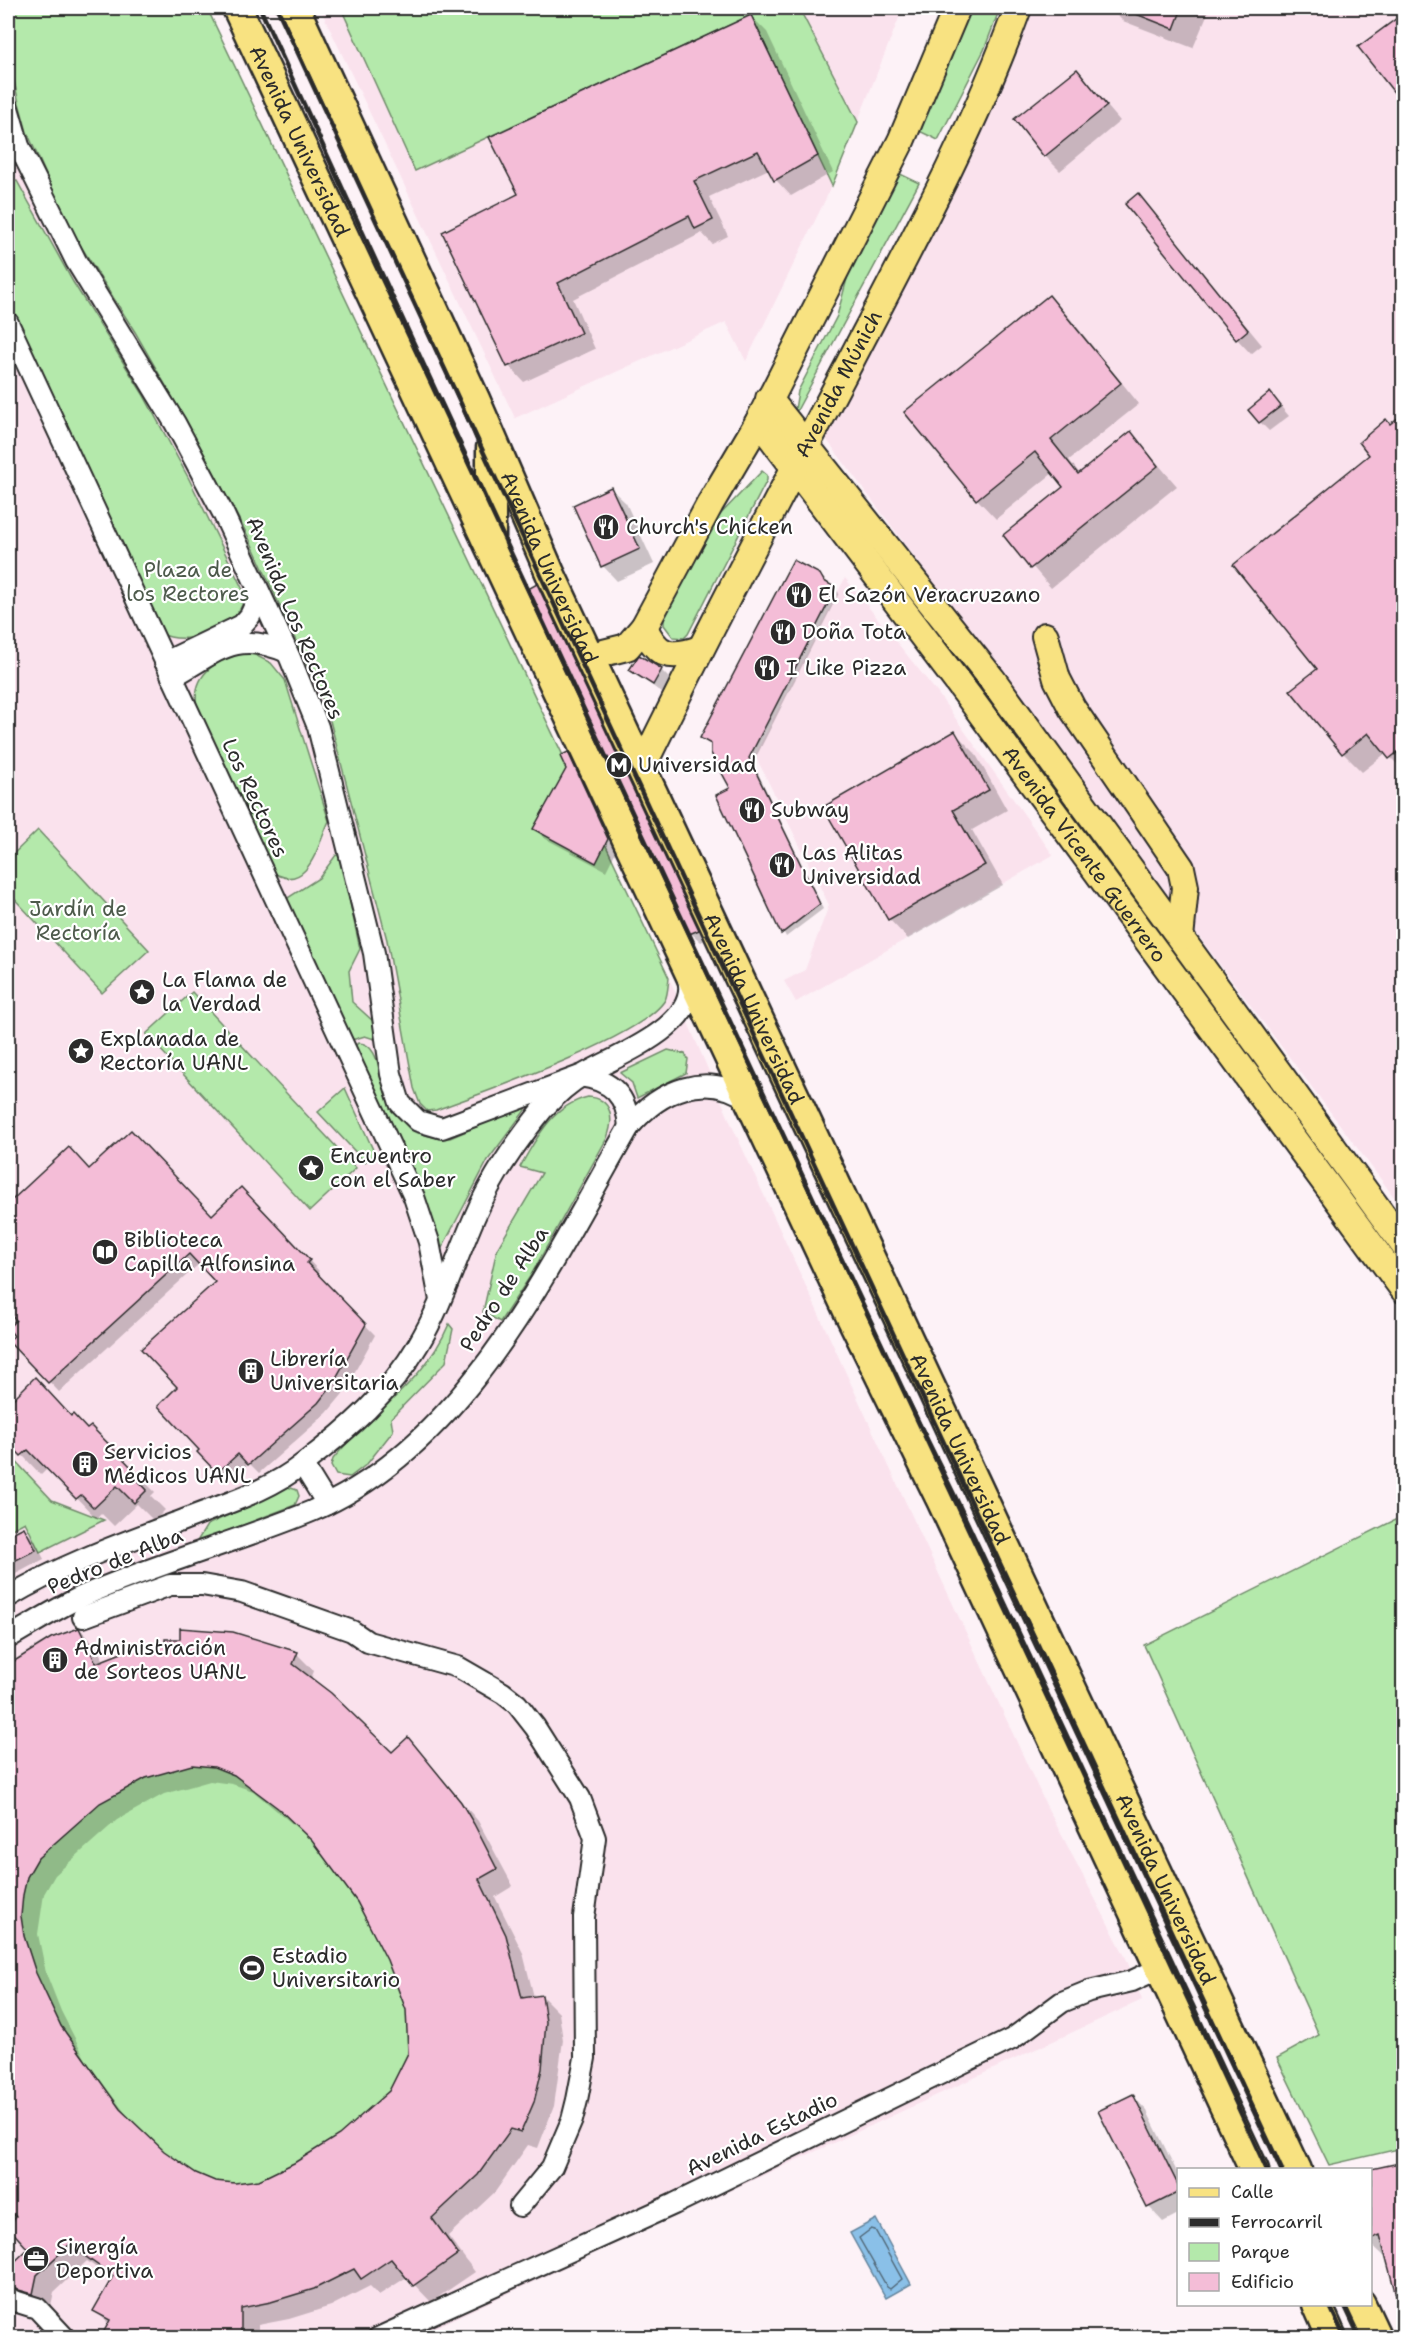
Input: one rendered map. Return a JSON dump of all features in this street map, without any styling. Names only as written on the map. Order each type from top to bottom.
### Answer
[{"type":"highway","name":"Avenida Universidad","points":[[237,8],[849,1313],[1029,1687],[1254,2168]]},
{"type":"highway","name":"Avenida Universidad","points":[[295,8],[491,437],[550,573],[1298,2168]]},
{"type":"highway","points":[[490,545],[491,437]]},
{"type":"highway","points":[[1029,1687],[1128,1809]]},
{"type":"highway","points":[[1318,2306],[1332,2337]]},
{"type":"highway","points":[[1362,2306],[1377,2337]]},
{"type":"main road","points":[[599,654],[627,647],[644,627],[764,410],[901,141],[957,8]]},
{"type":"main road","name":"Avenida Múnich","points":[[648,755],[700,649],[952,167],[1001,55],[1017,8]]},
{"type":"main road","name":"Avenida Vicente Guerrero","points":[[764,410],[992,679],[1404,1245]]},
{"type":"main road","name":"Avenida Vicente Guerrero","points":[[801,455],[969,698],[1404,1290]]},
{"type":"main road","points":[[644,627],[650,640],[665,653],[674,656],[700,649]]},
{"type":"main road","points":[[1045,636],[1057,679],[1072,708],[1181,868],[1185,887],[1180,938]]},
{"type":"street","name":"Avenida Los Rectores","points":[[8,108],[19,146],[76,261],[175,423],[223,513],[287,652],[318,727],[362,896],[374,952],[391,1074],[400,1103],[418,1121],[442,1128],[580,1076]]},
{"type":"street","points":[[8,163],[19,146]]},
{"type":"street","name":"Los Rectores","points":[[8,323],[414,1197],[429,1242],[441,1300]]},
{"type":"street","points":[[169,670],[242,625],[250,616],[260,594]]},
{"type":"street","points":[[169,670],[243,641],[266,643],[287,652]]},
{"type":"street","name":"Pedro de Alba","points":[[8,1597],[122,1543],[264,1489],[303,1465],[349,1428],[378,1399],[411,1358],[441,1300],[475,1216],[500,1167],[543,1109],[580,1076],[652,1038],[682,1012],[689,999],[690,984],[674,941]]},
{"type":"street","points":[[580,1076],[597,1078],[615,1089],[626,1105],[629,1128]]},
{"type":"street","name":"Pedro de Alba","points":[[8,1638],[81,1597],[327,1503],[397,1458],[460,1398],[513,1328],[629,1128],[644,1111],[662,1098],[697,1085],[713,1085],[735,1090],[752,1102]]},
{"type":"street","points":[[303,1465],[327,1503]]},
{"type":"street","points":[[83,1617],[170,1585],[202,1585],[242,1592],[352,1631],[368,1642],[458,1667],[503,1693],[517,1704],[535,1727],[580,1798],[595,1838],[584,1917],[585,2058],[579,2090],[572,2120],[552,2167],[520,2206]]},
{"type":"street","name":"Avenida Estadio","points":[[378,2337],[674,2204],[901,2093],[1011,2039],[1062,2002],[1089,1991],[1132,1981],[1160,1968]]},
{"type":"street","points":[[8,2299],[37,2308],[65,2337]]},
{"type":"shaded area","points":[[8,8],[207,8],[669,978],[733,1128],[881,1449],[1046,1805],[1126,1958],[1142,2000],[414,2337],[8,2338]]},
{"type":"shaded area","points":[[320,8],[903,8],[832,186],[746,361],[726,322],[515,418]]},
{"type":"shaded area","points":[[1034,8],[1403,8],[1403,1209],[824,436],[975,139]]},
{"type":"shaded area","points":[[845,578],[936,691],[1053,855],[796,1002],[784,981],[805,970],[829,905],[755,755]]},
{"type":"green space","points":[[8,8],[207,8],[669,978],[665,1000],[650,1015],[626,1031],[523,1078],[436,1110],[427,1111],[420,1104],[414,1088],[387,940],[327,709],[248,536],[135,332],[77,240],[56,197],[27,132],[19,103],[8,55]]},
{"type":"green space","points":[[341,8],[799,8],[858,122],[832,186],[751,15],[415,171]]},
{"type":"green space","points":[[971,8],[1000,8],[984,50],[938,140],[917,130]]},
{"type":"green space","points":[[896,172],[919,183],[794,416],[798,391],[837,316],[855,249]]},
{"type":"green space","name":"Plaza de los Rectores","points":[[8,181],[17,181],[73,282],[143,394],[189,479],[244,592],[242,604],[236,615],[226,625],[213,632],[185,638],[160,633],[8,299]]},
{"type":"green space","points":[[762,471],[767,475],[767,480],[688,634],[684,638],[673,637],[664,625],[664,613],[716,519]]},
{"type":"green space","points":[[249,652],[271,663],[285,680],[329,821],[310,864],[294,877],[284,877],[272,872],[197,707],[196,695],[203,676],[227,658]]},
{"type":"green space","name":"Jardín de Rectoría","points":[[38,830],[149,950],[102,993],[8,892],[8,859]]},
{"type":"green space","points":[[336,855],[340,856],[360,949],[349,971],[352,1002],[374,1022],[377,1040],[365,1036],[348,1041],[283,901],[319,878]]},
{"type":"green space","points":[[192,992],[356,1168],[310,1211],[146,1034]]},
{"type":"green space","points":[[359,1043],[370,1047],[394,1109],[406,1124],[424,1135],[450,1138],[523,1107],[526,1109],[488,1160],[442,1248],[438,1247],[351,1047]]},
{"type":"green space","points":[[668,1050],[685,1054],[688,1059],[686,1073],[637,1098],[632,1083],[620,1073]]},
{"type":"green space","points":[[345,1088],[375,1154],[365,1162],[318,1112]]},
{"type":"green space","points":[[588,1097],[602,1101],[610,1111],[607,1138],[531,1275],[500,1322],[483,1312],[497,1249],[542,1173],[520,1167],[539,1134],[555,1115],[575,1101]]},
{"type":"green space","points":[[449,1324],[453,1329],[446,1362],[391,1418],[393,1431],[367,1464],[350,1477],[336,1475],[331,1466],[333,1459],[426,1364]]},
{"type":"green space","points":[[8,1453],[52,1500],[104,1520],[40,1552],[25,1522],[8,1531]]},
{"type":"green space","points":[[288,1487],[297,1490],[299,1496],[295,1505],[196,1543],[207,1525]]},
{"type":"green space","points":[[1403,1516],[1403,2148],[1329,2165],[1277,2058],[1319,2035],[1144,1645]]},
{"type":"green space","name":"Estadio Universitario","points":[[138,1669],[474,1911],[334,2261],[15,2161],[8,2151],[8,1739],[33,1717]]},
{"type":"water","points":[[876,2219],[911,2284],[886,2298],[850,2233]]},
{"type":"building","points":[[1121,8],[1182,8],[1174,29]]},
{"type":"building","points":[[1404,13],[1404,105],[1358,47]]},
{"type":"building","points":[[751,15],[818,156],[774,181],[758,151],[694,181],[713,220],[695,229],[689,216],[558,283],[581,333],[507,367],[442,232],[518,194],[489,137]]},
{"type":"building","points":[[1077,69],[1107,106],[1044,157],[1014,119]]},
{"type":"building","points":[[1138,193],[1248,330],[1236,340],[1125,204]]},
{"type":"building","points":[[1049,295],[1121,383],[1051,440],[1078,474],[1131,431],[1158,466],[1030,569],[1003,535],[1063,487],[1035,452],[976,500],[904,412]]},
{"type":"building","points":[[1270,392],[1281,406],[1259,423],[1248,410]]},
{"type":"building","points":[[1404,413],[1404,747],[1389,759],[1368,733],[1342,754],[1290,690],[1317,669],[1233,565],[1369,455],[1359,442],[1386,419],[1390,424]]},
{"type":"building","name":"Church's Chicken","points":[[611,487],[640,549],[601,567],[573,505]]},
{"type":"building","points":[[793,560],[820,574],[824,581],[836,588],[749,758],[820,904],[781,934],[716,795],[730,788],[711,753],[711,744],[700,738]]},
{"type":"building","points":[[537,584],[699,930],[689,934],[528,589]]},
{"type":"building","points":[[639,655],[662,669],[653,685],[629,670]]},
{"type":"building","points":[[955,731],[989,790],[953,810],[985,865],[888,920],[823,807]]},
{"type":"building","points":[[568,752],[608,839],[596,863],[533,829],[566,769],[560,756]]},
{"type":"building","points":[[131,1130],[212,1215],[241,1187],[310,1260],[307,1263],[366,1324],[332,1385],[318,1403],[248,1465],[238,1454],[217,1473],[197,1452],[199,1450],[158,1406],[177,1387],[141,1349],[215,1282],[189,1254],[48,1383],[8,1341],[14,1336],[8,1328],[16,1320],[8,1311],[8,1200],[12,1200],[69,1147],[89,1169]]},
{"type":"building","name":"Servicios Médicos UANL","points":[[35,1377],[71,1416],[73,1414],[87,1429],[91,1426],[136,1472],[133,1475],[147,1490],[134,1503],[117,1486],[94,1508],[81,1495],[76,1499],[28,1450],[21,1456],[8,1442],[8,1404]]},
{"type":"building","points":[[24,1527],[36,1550],[8,1564],[8,1535]]},
{"type":"building","points":[[79,1628],[96,1663],[124,1652],[165,1643],[165,1639],[180,1639],[180,1628],[233,1632],[298,1652],[293,1664],[331,1693],[392,1752],[408,1737],[461,1802],[474,1824],[497,1869],[479,1879],[506,1935],[522,1998],[542,1995],[546,2022],[542,2069],[534,2102],[521,2132],[511,2129],[478,2175],[432,2218],[458,2254],[413,2286],[391,2259],[361,2279],[354,2269],[314,2289],[241,2308],[241,2337],[101,2337],[110,2320],[93,2311],[113,2276],[69,2245],[37,2275],[33,2294],[8,2287],[8,2268],[28,2249],[8,2227],[16,2217],[8,2208],[8,1665],[51,1638]],"holes":[[[192,1765],[214,1767],[234,1775],[279,1809],[312,1841],[357,1902],[387,1960],[406,2010],[408,2053],[389,2091],[339,2135],[294,2163],[259,2180],[235,2183],[215,2181],[196,2173],[164,2151],[120,2109],[61,2026],[36,1973],[24,1936],[21,1916],[27,1877],[38,1858],[100,1803],[146,1778]]]},
{"type":"building","points":[[1133,2094],[1177,2183],[1177,2193],[1147,2208],[1098,2111]]},
{"type":"building","points":[[1404,2162],[1404,2302],[1398,2303],[1380,2235],[1372,2239],[1372,2169]]},
{"type":"railway","points":[[260,8],[509,549],[1266,2168]]},
{"type":"railway","points":[[277,8],[526,549],[1281,2168]]},
{"type":"railway","points":[[1330,2306],[1345,2338]]},
{"type":"railway","points":[[1345,2306],[1360,2338]]},
{"type":"place","name":"Church's Chicken","points":[[606,527]]},
{"type":"place","name":"El Sazón Veracruzano","points":[[799,595]]},
{"type":"place","name":"Doña Tota","points":[[783,632]]},
{"type":"place","name":"I Like Pizza","points":[[767,668]]},
{"type":"place","name":"Universidad","points":[[619,765]]},
{"type":"place","name":"Subway","points":[[752,810]]},
{"type":"place","name":"Las Alitas Universidad","points":[[782,865]]},
{"type":"place","name":"La Flama de la Verdad","points":[[142,992]]},
{"type":"place","name":"Explanada de Rectoría UANL","points":[[81,1051]]},
{"type":"place","name":"Encuentro con el Saber","points":[[311,1168]]},
{"type":"place","name":"Biblioteca Capilla Alfonsina","points":[[105,1252]]},
{"type":"place","name":"Librería Universitaria","points":[[251,1371]]},
{"type":"place","name":"Servicios Médicos UANL","points":[[85,1464]]},
{"type":"place","name":"Administración de Sorteos UANL","points":[[55,1660]]},
{"type":"place","name":"Estadio Universitario","points":[[252,1968]]},
{"type":"place","name":"Sinergía Deportiva","points":[[36,2259]]}]
